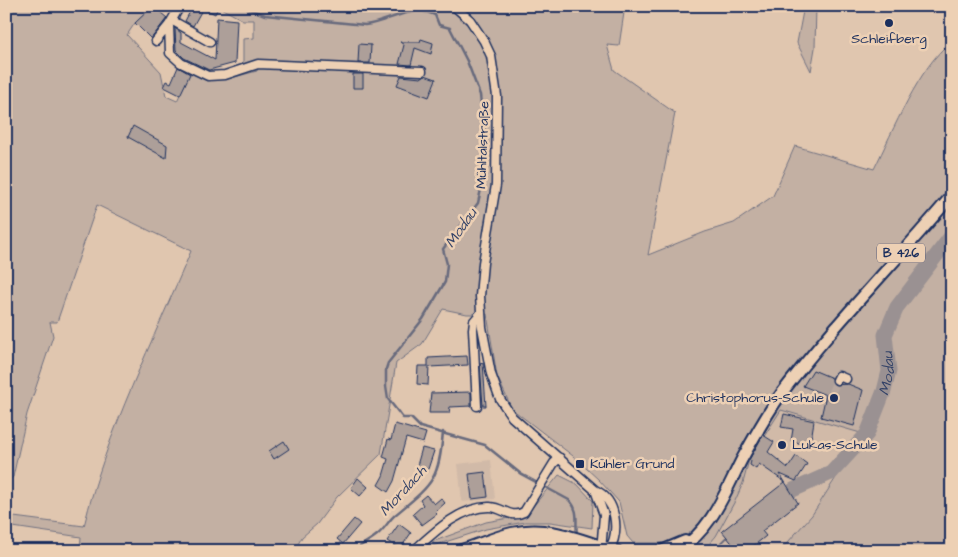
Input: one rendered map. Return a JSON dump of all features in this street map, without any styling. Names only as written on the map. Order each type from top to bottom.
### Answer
[{"type":"main road","name":"B 426","points":[[678,551],[698,536],[710,522],[746,452],[780,396],[874,282],[952,195]]},
{"type":"main road","name":"B 426","points":[[662,551],[688,539],[710,522]]},
{"type":"main road","points":[[458,551],[516,532],[543,530],[571,536],[583,547]]},
{"type":"main road","points":[[486,551],[526,539],[608,549]]},
{"type":"street","points":[[156,41],[171,23],[180,6]]},
{"type":"street","name":"Mühltalstraße","points":[[454,6],[470,20],[491,56],[498,96],[496,185],[483,263],[481,313],[491,374],[500,399],[512,417],[557,461],[607,498],[613,513],[615,531],[608,549]]},
{"type":"street","points":[[171,23],[210,42]]},
{"type":"street","points":[[171,23],[168,49],[172,56],[199,73],[208,76],[225,76],[258,64],[422,71]]},
{"type":"street","points":[[476,406],[473,329],[474,320],[481,313]]},
{"type":"street","points":[[837,380],[839,376],[846,379]]},
{"type":"street","points":[[418,547],[442,526],[467,513],[490,507],[513,515],[524,512],[557,461]]},
{"type":"shaded area","points":[[6,6],[153,6],[135,23],[127,35],[161,72],[166,96],[177,101],[191,71],[225,75],[223,80],[257,71],[258,64],[243,66],[243,39],[254,38],[254,20],[243,20],[217,6],[276,8],[277,6],[625,6],[619,46],[607,45],[614,70],[675,113],[648,255],[705,232],[734,223],[773,196],[795,146],[874,169],[898,118],[918,82],[940,52],[952,41],[952,551],[780,551],[812,515],[864,434],[781,410],[749,460],[743,483],[735,501],[716,536],[710,543],[712,551],[666,551],[664,543],[633,543],[627,536],[619,502],[573,456],[512,409],[497,376],[487,314],[467,314],[443,309],[422,344],[396,363],[381,454],[337,497],[317,524],[302,537],[294,551],[80,551],[81,537],[6,526],[6,516],[84,526],[105,456],[118,421],[191,251],[97,205],[57,322],[50,322],[53,336],[27,414],[13,477],[6,483]]},
{"type":"shaded area","points":[[804,6],[816,6],[815,48],[811,71],[797,43]]},
{"type":"shaded area","points":[[817,361],[864,434],[812,515],[780,551],[712,551],[710,543],[716,536],[743,483],[749,460],[780,410]]},
{"type":"shaded area","points":[[491,460],[495,499],[462,502],[458,464]]},
{"type":"shaded area","points":[[559,475],[577,484],[593,501],[592,528],[550,522],[525,522],[486,529],[417,551],[421,546],[486,522],[526,515]]},
{"type":"building","points":[[153,6],[167,18],[151,39],[135,23]]},
{"type":"building","points":[[193,6],[219,6],[215,14],[203,8],[193,26],[185,21]]},
{"type":"building","points":[[217,18],[237,20],[235,63],[209,70],[184,58],[176,50],[175,28],[181,33],[181,42],[215,60]]},
{"type":"building","points":[[421,39],[433,43],[431,54],[415,48],[411,65],[399,64],[404,45],[400,42],[420,42]]},
{"type":"building","points":[[359,44],[371,45],[370,63],[358,63]]},
{"type":"building","points":[[178,67],[190,74],[180,95],[164,87],[167,81],[171,83]]},
{"type":"building","points":[[353,74],[363,74],[363,88],[353,88]]},
{"type":"building","points":[[425,75],[436,79],[429,97],[397,85],[401,76],[421,78]]},
{"type":"building","points":[[133,126],[167,145],[166,158],[128,137]]},
{"type":"building","points":[[467,356],[468,365],[429,367],[428,385],[417,384],[418,366],[428,366],[428,358]]},
{"type":"building","points":[[483,363],[486,406],[483,406],[480,364]]},
{"type":"building","points":[[813,370],[832,378],[835,385],[848,384],[863,390],[854,426],[821,417],[826,395],[803,386]]},
{"type":"building","points":[[471,392],[471,406],[450,407],[449,413],[429,413],[431,393]]},
{"type":"building","points":[[784,414],[814,421],[810,446],[791,441],[793,429],[781,427]]},
{"type":"building","points":[[395,424],[426,433],[423,443],[406,438],[394,481],[388,492],[378,485],[388,459],[383,457],[388,439],[391,440]]},
{"type":"building","points":[[763,435],[774,442],[768,452],[788,468],[796,456],[807,464],[796,481],[780,474],[785,482],[759,464],[756,469],[750,465],[751,461],[749,460]]},
{"type":"building","points":[[284,441],[289,449],[274,459],[269,451]]},
{"type":"building","points":[[422,448],[434,451],[427,472],[416,469]]},
{"type":"building","points":[[485,472],[488,497],[472,499],[469,474]]},
{"type":"building","points":[[358,478],[368,487],[360,496],[351,488]]},
{"type":"building","points":[[785,482],[798,503],[762,531],[766,536],[747,551],[730,551],[735,547],[722,531]]},
{"type":"building","points":[[426,495],[434,504],[441,498],[445,503],[435,512],[437,514],[422,525],[413,514],[423,505],[420,500]]},
{"type":"building","points":[[354,519],[360,524],[343,544],[337,539]]},
{"type":"building","points":[[399,524],[411,533],[400,549],[387,541]]},
{"type":"waterway","name":"Modau","points":[[241,6],[265,15],[365,25],[409,13],[426,12],[435,15],[439,25],[450,28],[467,61],[480,95],[484,133],[483,180],[478,203],[443,249],[447,264],[445,282],[423,319],[388,363],[386,369],[388,399],[403,418],[411,418],[420,427],[485,445],[521,474],[569,500],[576,512],[577,535]]},
{"type":"waterway","name":"Modau","points":[[793,490],[831,473],[867,434],[884,391],[889,371],[885,335],[897,307],[952,235]]},
{"type":"waterway","name":"Mordach","points":[[355,551],[380,533],[393,517],[418,496],[431,480],[436,472],[439,461],[443,432]]},
{"type":"waterway","name":"Modau","points":[[713,551],[726,538]]},
{"type":"tunnel","points":[[832,392],[837,380]]},
{"type":"place","name":"Schleifberg","points":[[889,23]]},
{"type":"place","name":"Christophorus-Schule","points":[[834,398]]},
{"type":"place","name":"Lukas-Schule","points":[[782,445]]},
{"type":"place","name":"Kühler Grund","points":[[580,464]]}]
